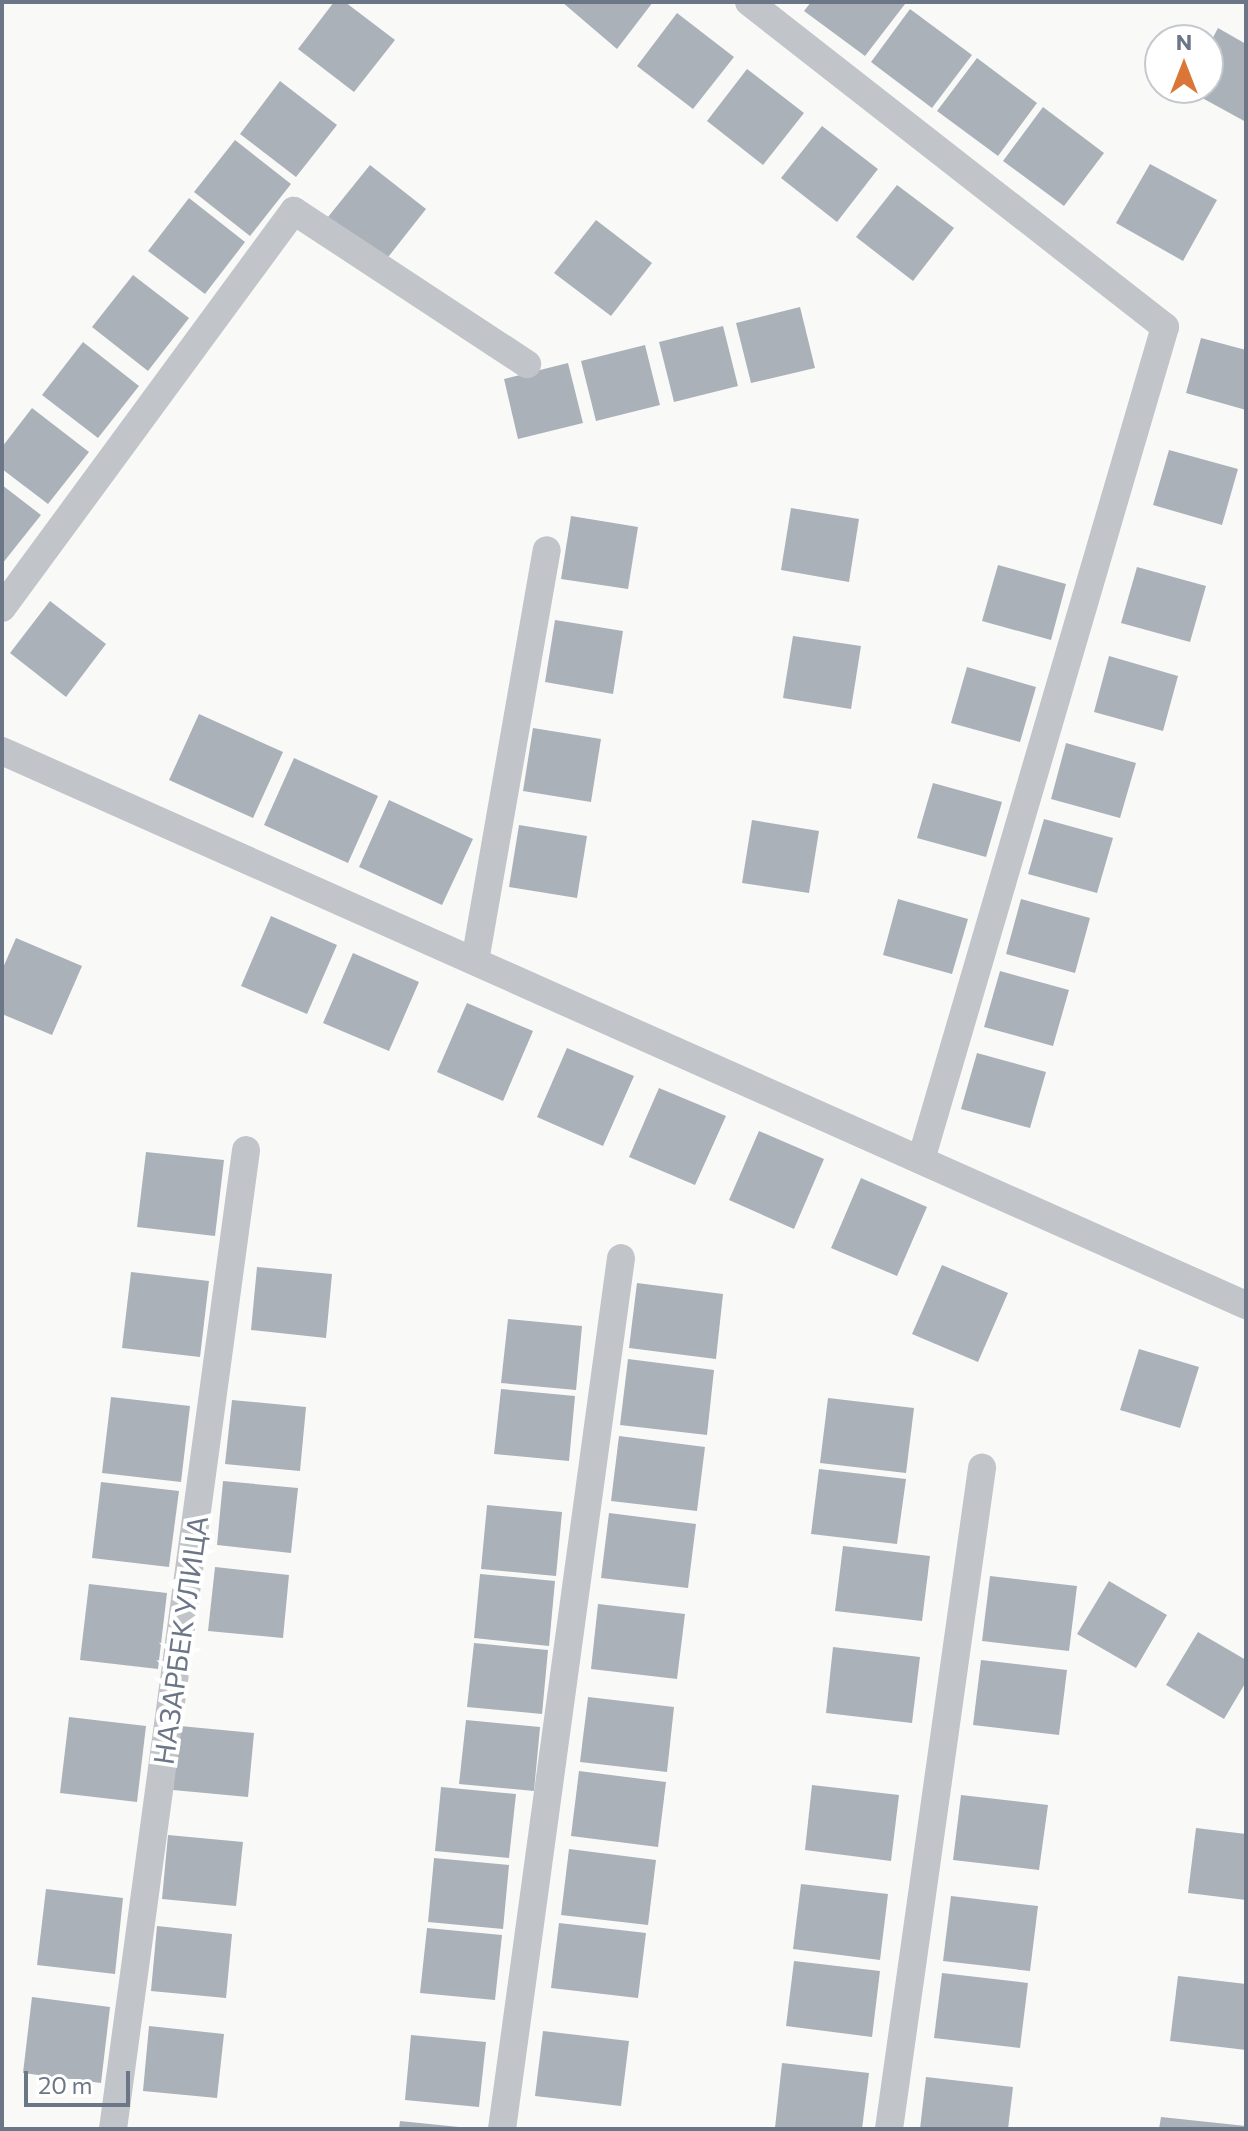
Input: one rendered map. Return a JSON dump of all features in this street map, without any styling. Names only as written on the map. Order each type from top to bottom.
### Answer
[{"type":"street","points":[[749,2],[1165,327],[921,1160]]},
{"type":"street","points":[[2,608],[294,211],[527,364]]},
{"type":"street","points":[[475,961],[547,550]]},
{"type":"street","points":[[2,751],[1246,1305]]},
{"type":"street","name":"НАЗАРБЕК УЛИЦА","points":[[113,2129],[246,1150]]},
{"type":"street","points":[[502,2129],[621,1258]]},
{"type":"street","points":[[889,2129],[982,1468]]},
{"type":"building","points":[[334,2],[345,2],[395,40],[354,92],[298,49]]},
{"type":"building","points":[[562,2],[653,2],[617,49]]},
{"type":"building","points":[[811,2],[905,4],[865,56],[804,11]]},
{"type":"building","points":[[910,9],[972,55],[932,108],[871,62]]},
{"type":"building","points":[[677,13],[734,57],[693,109],[637,66]]},
{"type":"building","points":[[1224,31],[1246,44],[1246,122],[1213,104],[1224,104]]},
{"type":"building","points":[[977,58],[1037,103],[998,156],[937,111]]},
{"type":"building","points":[[747,69],[804,113],[763,165],[707,121]]},
{"type":"building","points":[[280,81],[337,125],[296,177],[240,134]]},
{"type":"building","points":[[1043,107],[1104,153],[1064,206],[1003,161]]},
{"type":"building","points":[[822,126],[878,169],[837,222],[781,178]]},
{"type":"building","points":[[235,140],[291,184],[250,236],[194,192]]},
{"type":"building","points":[[1150,164],[1217,200],[1183,261],[1116,223]]},
{"type":"building","points":[[370,165],[426,209],[385,261],[328,217]]},
{"type":"building","points":[[897,185],[954,228],[913,281],[856,237]]},
{"type":"building","points":[[189,198],[245,242],[205,294],[148,251]]},
{"type":"building","points":[[596,220],[652,263],[611,316],[554,273]]},
{"type":"building","points":[[133,275],[189,318],[148,371],[92,327]]},
{"type":"building","points":[[800,307],[815,368],[751,383],[736,323]]},
{"type":"building","points":[[723,326],[738,386],[674,402],[659,342]]},
{"type":"building","points":[[1201,338],[1246,350],[1246,410],[1186,393]]},
{"type":"building","points":[[83,342],[139,386],[98,438],[42,395]]},
{"type":"building","points":[[645,345],[660,405],[596,421],[581,361]]},
{"type":"building","points":[[568,363],[583,423],[518,439],[504,379]]},
{"type":"building","points":[[32,408],[89,452],[48,504],[2,469],[2,447]]},
{"type":"building","points":[[1169,450],[1238,469],[1222,525],[1153,505]]},
{"type":"building","points":[[2,485],[41,515],[2,564]]},
{"type":"building","points":[[791,508],[859,519],[849,582],[781,570]]},
{"type":"building","points":[[571,516],[638,527],[628,589],[561,579]]},
{"type":"building","points":[[998,565],[1066,584],[1051,640],[982,621]]},
{"type":"building","points":[[1137,567],[1206,586],[1190,642],[1121,623]]},
{"type":"building","points":[[50,601],[106,644],[66,697],[10,653]]},
{"type":"building","points":[[555,620],[623,631],[613,694],[545,682]]},
{"type":"building","points":[[793,636],[861,646],[851,709],[783,698]]},
{"type":"building","points":[[1109,656],[1178,676],[1163,731],[1094,712]]},
{"type":"building","points":[[967,667],[1036,687],[1020,742],[951,723]]},
{"type":"building","points":[[199,714],[283,752],[253,818],[169,780]]},
{"type":"building","points":[[533,728],[601,739],[591,802],[523,791]]},
{"type":"building","points":[[1066,743],[1136,763],[1120,818],[1051,799]]},
{"type":"building","points":[[294,758],[378,796],[348,863],[264,825]]},
{"type":"building","points":[[933,783],[1002,802],[986,857],[917,838]]},
{"type":"building","points":[[389,800],[473,839],[442,905],[359,867]]},
{"type":"building","points":[[1044,819],[1113,838],[1097,893],[1028,874]]},
{"type":"building","points":[[752,820],[819,831],[809,893],[742,883]]},
{"type":"building","points":[[519,825],[587,836],[577,898],[509,887]]},
{"type":"building","points":[[898,899],[968,919],[952,974],[883,955]]},
{"type":"building","points":[[1021,899],[1090,918],[1075,973],[1006,954]]},
{"type":"building","points":[[271,916],[337,945],[307,1014],[241,986]]},
{"type":"building","points":[[16,938],[82,966],[52,1035],[2,1014],[2,970]]},
{"type":"building","points":[[353,953],[419,982],[389,1051],[323,1023]]},
{"type":"building","points":[[1000,971],[1069,990],[1053,1046],[984,1027]]},
{"type":"building","points":[[467,1003],[533,1031],[503,1101],[437,1072]]},
{"type":"building","points":[[567,1048],[634,1076],[603,1146],[537,1117]]},
{"type":"building","points":[[977,1053],[1046,1072],[1030,1128],[961,1109]]},
{"type":"building","points":[[659,1088],[726,1116],[695,1185],[629,1157]]},
{"type":"building","points":[[759,1131],[824,1159],[794,1229],[729,1200]]},
{"type":"building","points":[[146,1152],[224,1160],[215,1236],[137,1227]]},
{"type":"building","points":[[861,1178],[927,1207],[897,1276],[831,1248]]},
{"type":"building","points":[[942,1265],[1008,1293],[978,1362],[912,1334]]},
{"type":"building","points":[[257,1267],[332,1274],[326,1338],[251,1330]]},
{"type":"building","points":[[131,1272],[209,1281],[200,1357],[122,1348]]},
{"type":"building","points":[[637,1283],[723,1294],[716,1359],[629,1348]]},
{"type":"building","points":[[508,1319],[582,1326],[576,1390],[501,1383]]},
{"type":"building","points":[[1139,1349],[1199,1367],[1180,1428],[1120,1410]]},
{"type":"building","points":[[628,1359],[714,1370],[707,1435],[620,1425]]},
{"type":"building","points":[[501,1389],[575,1396],[569,1461],[494,1454]]},
{"type":"building","points":[[111,1397],[190,1406],[181,1482],[102,1473]]},
{"type":"building","points":[[828,1398],[914,1408],[906,1473],[820,1463]]},
{"type":"building","points":[[232,1400],[306,1407],[300,1471],[225,1464]]},
{"type":"building","points":[[619,1436],[705,1447],[697,1511],[611,1501]]},
{"type":"building","points":[[819,1469],[906,1479],[897,1544],[811,1534]]},
{"type":"building","points":[[223,1481],[298,1488],[291,1553],[217,1545]]},
{"type":"building","points":[[101,1482],[179,1491],[169,1567],[92,1558]]},
{"type":"building","points":[[487,1505],[562,1512],[556,1576],[481,1569]]},
{"type":"building","points":[[609,1513],[696,1524],[688,1588],[601,1578]]},
{"type":"building","points":[[843,1546],[930,1556],[922,1621],[835,1611]]},
{"type":"building","points":[[215,1567],[289,1575],[283,1638],[208,1631]]},
{"type":"building","points":[[480,1574],[555,1581],[549,1646],[474,1638]]},
{"type":"building","points":[[990,1576],[1077,1586],[1069,1651],[982,1641]]},
{"type":"building","points":[[1109,1581],[1167,1615],[1136,1668],[1077,1634]]},
{"type":"building","points":[[89,1584],[167,1593],[158,1669],[80,1660]]},
{"type":"building","points":[[598,1604],[685,1614],[677,1679],[591,1669]]},
{"type":"building","points":[[1198,1632],[1246,1660],[1246,1682],[1224,1719],[1166,1685]]},
{"type":"building","points":[[474,1643],[548,1650],[542,1714],[467,1707]]},
{"type":"building","points":[[833,1647],[920,1657],[912,1723],[826,1713]]},
{"type":"building","points":[[981,1660],[1067,1670],[1059,1735],[973,1725]]},
{"type":"building","points":[[588,1697],[674,1707],[667,1772],[580,1762]]},
{"type":"building","points":[[69,1717],[146,1726],[137,1802],[60,1793]]},
{"type":"building","points":[[466,1720],[540,1727],[534,1791],[459,1784]]},
{"type":"building","points":[[180,1726],[254,1733],[248,1797],[173,1790]]},
{"type":"building","points":[[579,1771],[666,1782],[658,1847],[571,1836]]},
{"type":"building","points":[[812,1785],[899,1795],[891,1861],[805,1850]]},
{"type":"building","points":[[441,1787],[516,1794],[509,1858],[435,1851]]},
{"type":"building","points":[[961,1795],[1048,1805],[1039,1870],[953,1860]]},
{"type":"building","points":[[1196,1828],[1246,1834],[1246,1900],[1188,1893]]},
{"type":"building","points":[[168,1835],[243,1842],[236,1906],[162,1899]]},
{"type":"building","points":[[569,1849],[656,1860],[648,1925],[561,1915]]},
{"type":"building","points":[[434,1858],[509,1865],[503,1929],[428,1922]]},
{"type":"building","points":[[801,1884],[888,1894],[880,1960],[793,1949]]},
{"type":"building","points":[[46,1889],[123,1898],[115,1974],[37,1965]]},
{"type":"building","points":[[951,1896],[1038,1906],[1030,1971],[943,1961]]},
{"type":"building","points":[[559,1923],[646,1933],[638,1998],[551,1988]]},
{"type":"building","points":[[157,1926],[232,1934],[226,1998],[151,1991]]},
{"type":"building","points":[[427,1928],[502,1935],[495,2000],[420,1993]]},
{"type":"building","points":[[794,1961],[880,1971],[872,2037],[786,2026]]},
{"type":"building","points":[[942,1973],[1028,1983],[1020,2048],[934,2038]]},
{"type":"building","points":[[1178,1976],[1246,1984],[1246,2050],[1170,2041]]},
{"type":"building","points":[[32,1997],[110,2007],[101,2083],[23,2073]]},
{"type":"building","points":[[149,2026],[224,2034],[217,2098],[143,2091]]},
{"type":"building","points":[[543,2031],[629,2041],[621,2106],[535,2096]]},
{"type":"building","points":[[411,2035],[486,2042],[479,2107],[405,2100]]},
{"type":"building","points":[[782,2063],[869,2073],[862,2129],[775,2128]]},
{"type":"building","points":[[926,2077],[1013,2087],[1008,2129],[920,2129]]},
{"type":"building","points":[[1161,2117],[1246,2126],[1246,2129],[1159,2129]]},
{"type":"building","points":[[400,2121],[459,2127],[459,2129],[399,2129]]}]
